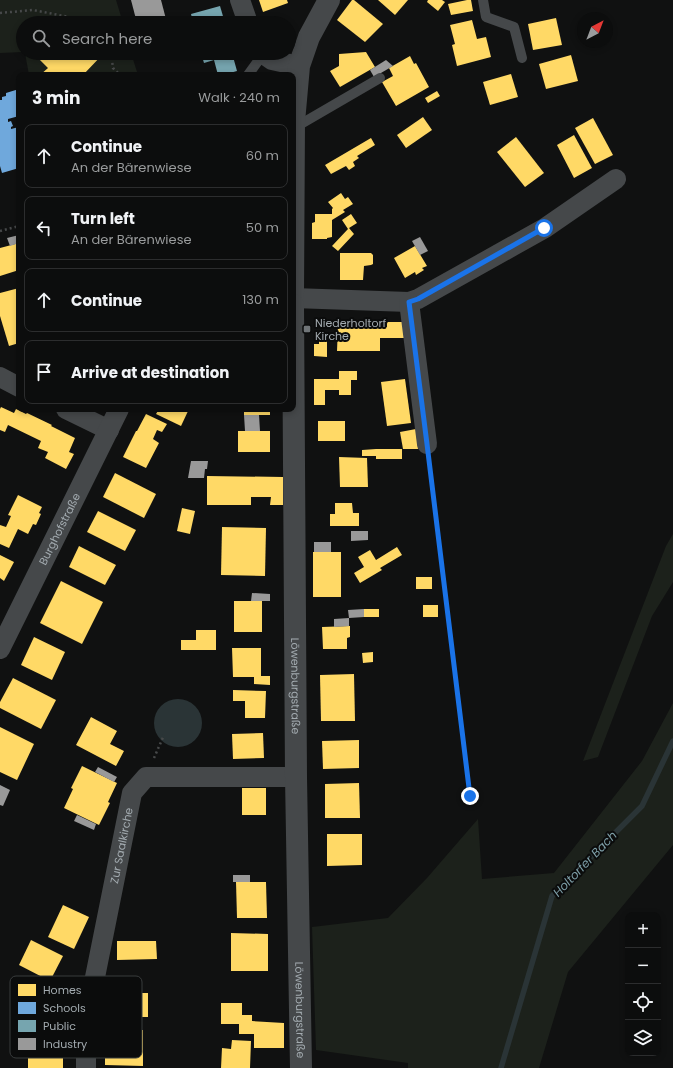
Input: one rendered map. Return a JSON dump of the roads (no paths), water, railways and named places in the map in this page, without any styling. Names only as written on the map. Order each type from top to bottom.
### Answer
[{"type":"street","points":[[240,0],[246,16]]},
{"type":"street","points":[[296,101],[299,66],[309,37],[329,0]]},
{"type":"street","points":[[272,60],[299,66]]},
{"type":"street","points":[[296,297],[409,302],[418,299],[544,228],[616,179]]},
{"type":"street","points":[[409,302],[427,444]]},
{"type":"street","points":[[0,377],[16,385]]},
{"type":"street","points":[[72,412],[109,430]]},
{"type":"street","name":"Burghofstraße","points":[[0,649],[118,412]]},
{"type":"street","name":"Löwenburgstraße","points":[[294,412],[296,777],[301,1068]]},
{"type":"street","name":"Zur Saalkirche","points":[[95,976],[132,793],[146,777],[296,777]]},
{"type":"lane","points":[[483,0],[486,17],[514,27],[522,58]]},
{"type":"lane","points":[[250,72],[259,60]]},
{"type":"lane","points":[[296,123],[380,78]]},
{"type":"waterway","name":"Holtorfer Bach","points":[[501,1068],[552,896],[642,806],[673,741]]},
{"type":"place","name":"Niederholtorf Kirche","points":[[307,329]]}]
